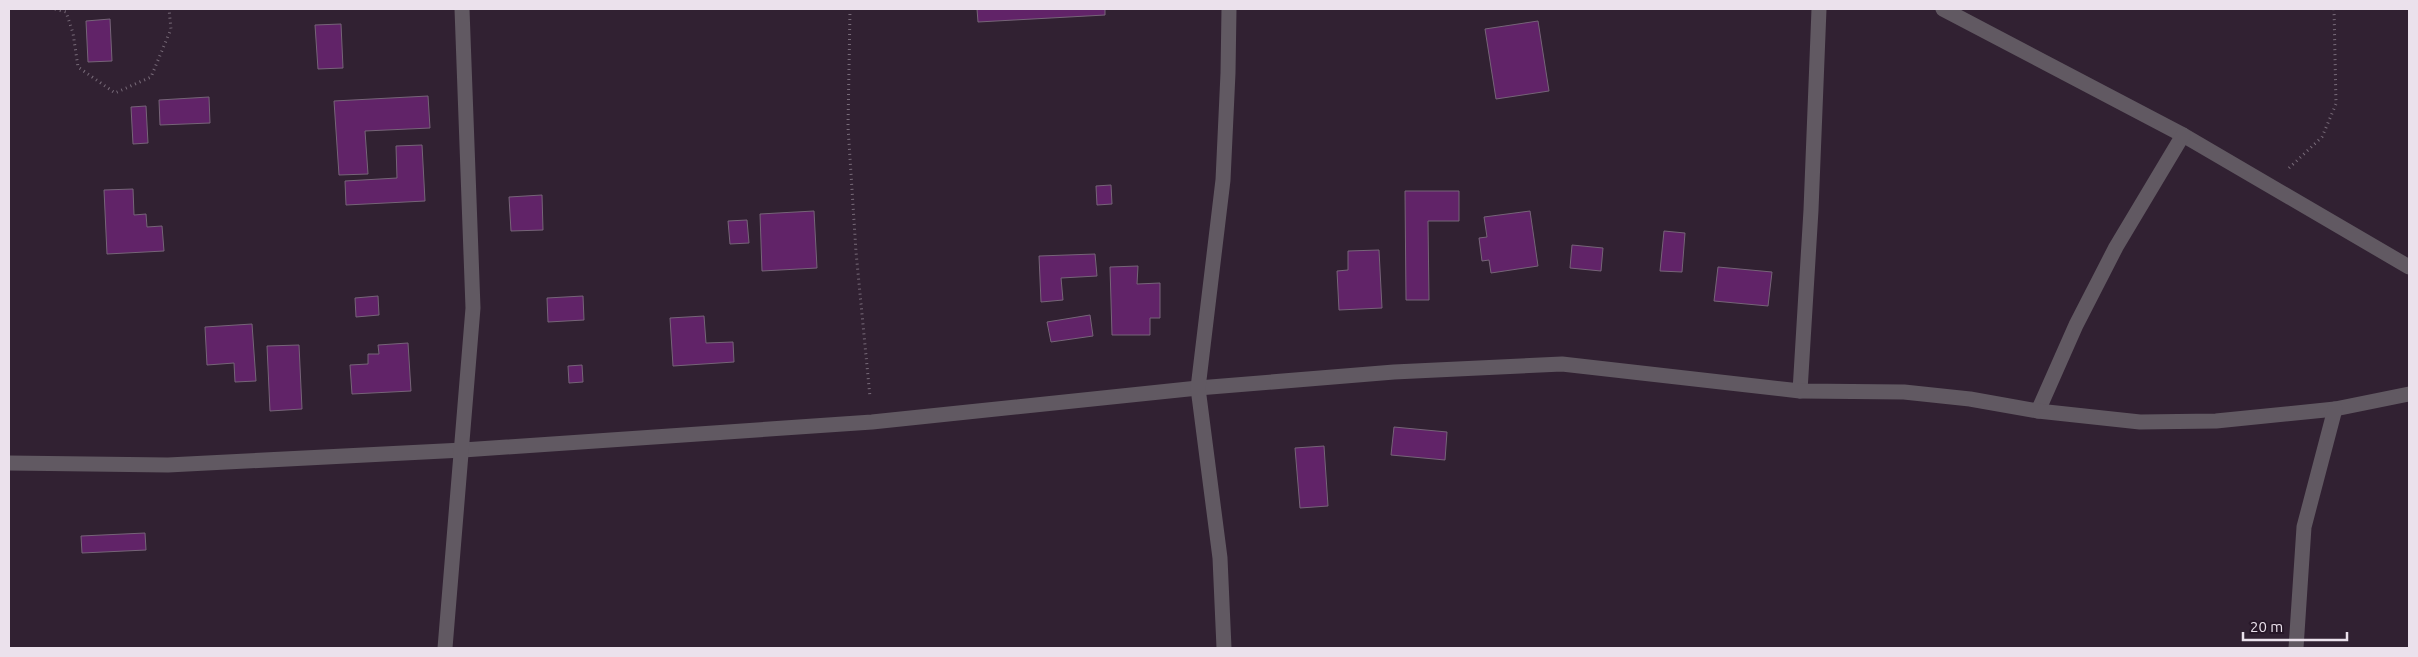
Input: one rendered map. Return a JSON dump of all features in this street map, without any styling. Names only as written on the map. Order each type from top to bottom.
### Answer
[{"type":"street","points":[[445,648],[463,450],[473,308],[462,9]]},
{"type":"street","points":[[1224,648],[1220,558],[1198,388],[1223,180],[1229,9]]},
{"type":"street","points":[[1800,391],[1811,210],[1819,9]]},
{"type":"street","points":[[1943,9],[2184,135],[2409,267]]},
{"type":"street","points":[[2038,411],[2076,325],[2116,247],[2184,135]]},
{"type":"street","points":[[9,463],[168,466],[463,450],[872,422],[1198,388],[1404,372],[1562,364],[1800,391],[1904,392],[1970,399],[2038,411],[2140,422],[2216,421],[2335,409],[2409,394]]},
{"type":"street","points":[[2296,648],[2304,528],[2335,409]]},
{"type":"path","points":[[55,9],[66,12],[73,33],[78,66],[115,93],[151,77],[171,29],[169,9]]},
{"type":"path","points":[[850,9],[849,136],[856,252],[872,422]]},
{"type":"path","points":[[2271,185],[2322,137],[2336,104],[2337,48],[2334,9]]},
{"type":"building","points":[[977,9],[1105,9],[1105,15],[978,22]]},
{"type":"building","points":[[110,19],[112,61],[88,62],[86,21]]},
{"type":"building","points":[[1538,21],[1549,91],[1496,99],[1485,29]]},
{"type":"building","points":[[341,24],[343,68],[318,69],[315,25]]},
{"type":"building","points":[[428,96],[430,128],[365,131],[368,174],[339,175],[334,101]]},
{"type":"building","points":[[209,97],[210,123],[160,125],[159,100]]},
{"type":"building","points":[[146,106],[148,143],[133,144],[131,107]]},
{"type":"building","points":[[422,145],[425,201],[346,205],[345,181],[397,178],[396,146]]},
{"type":"building","points":[[1111,185],[1112,204],[1097,205],[1096,186]]},
{"type":"building","points":[[133,189],[134,215],[146,214],[147,227],[162,226],[164,251],[107,254],[104,190]]},
{"type":"building","points":[[1405,191],[1459,191],[1459,221],[1428,221],[1429,300],[1406,300]]},
{"type":"building","points":[[542,195],[543,230],[511,231],[509,197]]},
{"type":"building","points":[[814,211],[817,268],[762,271],[760,214]]},
{"type":"building","points":[[1530,211],[1538,266],[1491,273],[1489,260],[1482,261],[1479,238],[1487,237],[1484,217]]},
{"type":"building","points":[[747,220],[749,243],[730,244],[728,221]]},
{"type":"building","points":[[1664,231],[1685,233],[1682,272],[1660,271]]},
{"type":"building","points":[[1572,245],[1603,248],[1601,271],[1570,268]]},
{"type":"building","points":[[1379,250],[1382,308],[1339,310],[1337,271],[1348,270],[1348,251]]},
{"type":"building","points":[[1095,254],[1097,276],[1061,278],[1063,300],[1041,302],[1039,256]]},
{"type":"building","points":[[1138,266],[1137,284],[1160,283],[1160,318],[1150,318],[1150,335],[1112,335],[1110,267]]},
{"type":"building","points":[[1718,267],[1772,272],[1768,306],[1714,301]]},
{"type":"building","points":[[378,296],[379,315],[356,317],[355,298]]},
{"type":"building","points":[[583,296],[584,320],[548,322],[547,298]]},
{"type":"building","points":[[1090,315],[1093,336],[1051,342],[1047,322]]},
{"type":"building","points":[[704,316],[706,343],[733,342],[734,362],[673,366],[670,318]]},
{"type":"building","points":[[252,324],[256,381],[235,382],[234,363],[207,365],[205,327]]},
{"type":"building","points":[[408,343],[411,391],[352,394],[350,365],[368,364],[368,354],[379,354],[378,345]]},
{"type":"building","points":[[299,345],[302,409],[270,411],[267,346]]},
{"type":"building","points":[[582,365],[583,382],[569,383],[568,366]]},
{"type":"building","points":[[1394,427],[1447,432],[1445,460],[1391,455]]},
{"type":"building","points":[[1324,446],[1328,506],[1300,508],[1295,448]]},
{"type":"building","points":[[145,533],[146,550],[82,553],[81,536]]}]
